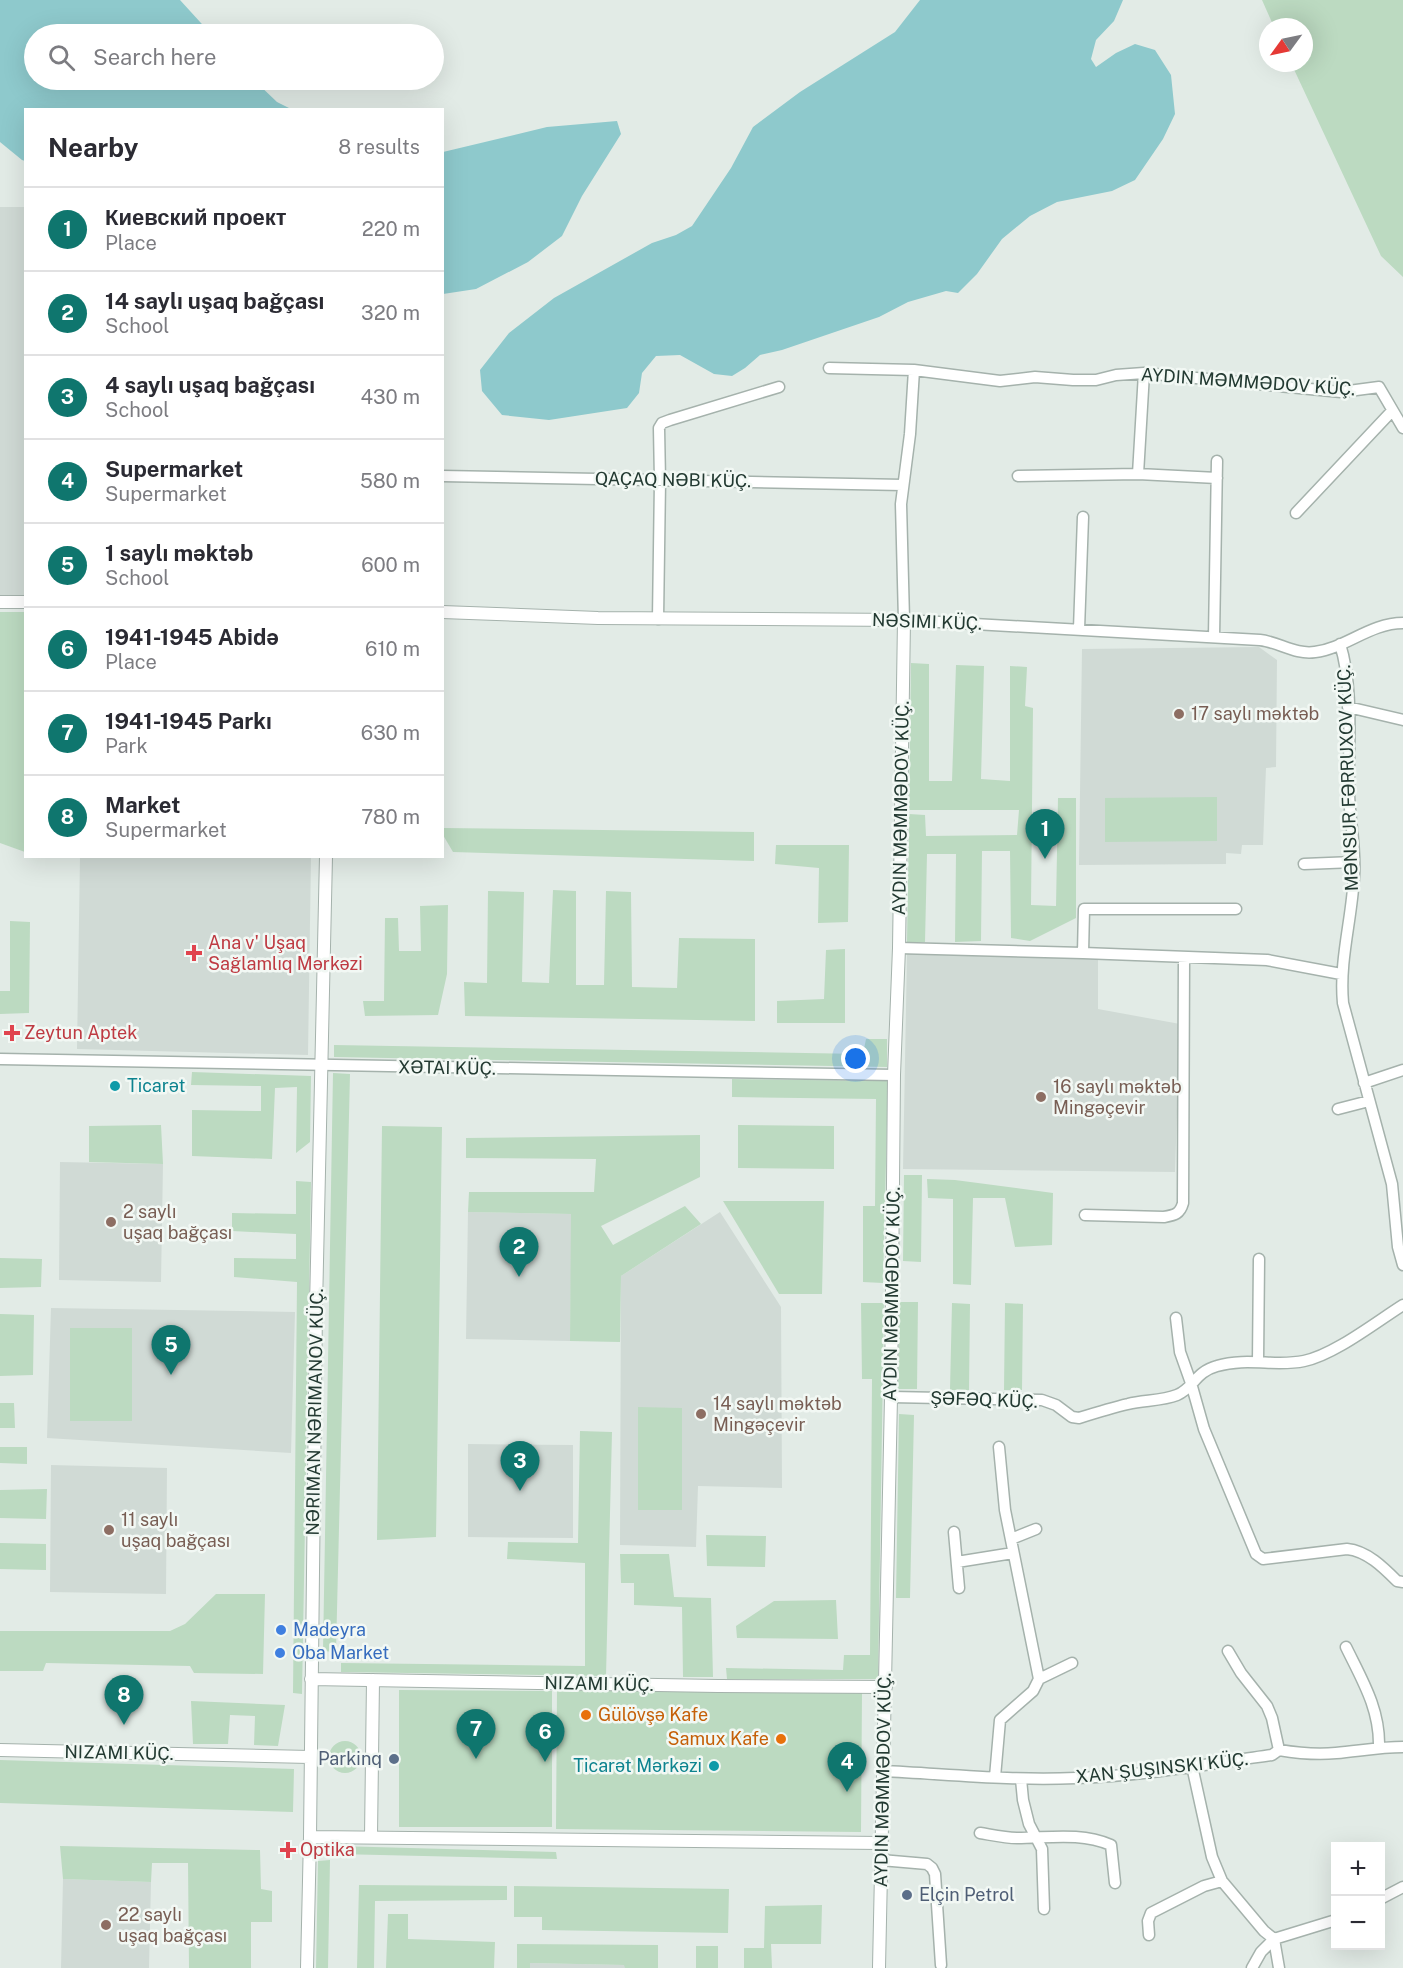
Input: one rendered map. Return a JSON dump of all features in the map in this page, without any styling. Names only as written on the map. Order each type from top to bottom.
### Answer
[{"type":"street","points":[[829,368],[914,370],[1000,381],[1035,377],[1073,381],[1096,380],[1116,375],[1144,373],[1341,392],[1380,387],[1403,428]]},
{"type":"street","points":[[879,1968],[891,1397],[894,1075],[899,948],[904,620],[903,485],[910,434],[914,370]]},
{"type":"street","points":[[1138,474],[1144,373]]},
{"type":"street","points":[[658,619],[659,428],[662,423],[779,387]]},
{"type":"street","points":[[1296,513],[1392,411]]},
{"type":"street","points":[[1214,637],[1217,461]]},
{"type":"street","points":[[1018,476],[1138,474],[1217,478]]},
{"type":"street","name":"QAÇAQ NƏBI KÜÇ.","points":[[444,476],[903,485]]},
{"type":"street","points":[[1079,629],[1083,516]]},
{"type":"street","points":[[0,602],[24,602]]},
{"type":"street","name":"NƏSIMI KÜÇ.","points":[[444,612],[658,619],[904,620],[1267,641],[1303,652],[1323,650],[1377,627],[1403,623]]},
{"type":"street","name":"MƏNSUR FƏRRUXOV KÜÇ.","points":[[1340,644],[1345,663],[1348,706],[1348,761],[1354,862],[1351,910],[1341,974],[1345,1012],[1392,1184],[1403,1265]]},
{"type":"street","points":[[1348,706],[1403,720]]},
{"type":"street","name":"NƏRIMAN NƏRIMANOV KÜÇ.","points":[[307,1968],[326,858]]},
{"type":"street","points":[[1304,864],[1354,862]]},
{"type":"street","points":[[1083,952],[1084,909],[1236,909]]},
{"type":"street","points":[[899,948],[1083,952],[1267,960],[1341,974]]},
{"type":"street","points":[[1085,1215],[1164,1217],[1176,1215],[1181,1210],[1183,1203],[1184,958]]},
{"type":"street","name":"XƏTAI KÜÇ.","points":[[0,1059],[894,1075]]},
{"type":"street","points":[[1364,1083],[1403,1070]]},
{"type":"street","points":[[1338,1109],[1369,1101]]},
{"type":"street","points":[[1258,1362],[1259,1259]]},
{"type":"street","name":"ŞƏFƏQ KÜÇ.","points":[[891,1397],[1041,1400],[1056,1405],[1072,1417],[1079,1418],[1127,1404],[1177,1395],[1207,1369],[1238,1361],[1302,1362],[1337,1347],[1403,1305]]},
{"type":"street","points":[[1176,1318],[1180,1352],[1210,1448],[1259,1558],[1356,1550],[1365,1554],[1397,1581],[1403,1582]]},
{"type":"street","points":[[995,1777],[1000,1720],[1033,1691],[1039,1679],[1005,1510],[999,1447]]},
{"type":"street","points":[[1011,1539],[1036,1528]]},
{"type":"street","points":[[954,1532],[959,1588]]},
{"type":"street","points":[[957,1562],[1013,1553]]},
{"type":"street","points":[[1346,1647],[1371,1698],[1379,1729],[1379,1748]]},
{"type":"street","points":[[1228,1651],[1241,1673],[1267,1706],[1272,1718],[1278,1750]]},
{"type":"street","points":[[1039,1679],[1072,1662]]},
{"type":"street","name":"NIZAMI KÜÇ.","points":[[311,1679],[886,1687]]},
{"type":"street","points":[[371,1837],[373,1680]]},
{"type":"street","name":"XAN ŞUŞINSKI KÜÇ.","points":[[883,1771],[1021,1779],[1120,1776],[1272,1755],[1278,1750],[1335,1754],[1403,1747]]},
{"type":"street","name":"NIZAMI KÜÇ.","points":[[0,1750],[310,1757]]},
{"type":"street","points":[[1192,1766],[1212,1857],[1222,1881],[1264,1931],[1274,1939],[1279,1968]]},
{"type":"street","points":[[1021,1779],[1029,1824],[1042,1849],[1044,1909]]},
{"type":"street","points":[[980,1833],[1010,1838],[1058,1835],[1102,1841],[1111,1845],[1115,1883]]},
{"type":"street","points":[[310,1837],[881,1843]]},
{"type":"street","points":[[881,1860],[927,1864],[932,1868],[935,1874],[941,1965]]},
{"type":"street","points":[[1149,1935],[1148,1921],[1151,1913],[1204,1886],[1222,1881]]},
{"type":"street","points":[[1385,1896],[1403,1887]]},
{"type":"street","points":[[1252,1968],[1274,1939],[1331,1921]]},
{"type":"shaded area","points":[[0,207],[24,207],[24,595],[0,595]]},
{"type":"shaded area","name":"17 saylı məktəb","points":[[1259,647],[1277,660],[1276,767],[1266,768],[1263,845],[1242,845],[1241,854],[1226,853],[1226,864],[1079,865],[1082,649]]},
{"type":"shaded area","name":"Ana v' Uşaq Sağlamlıq Mərkəzi","points":[[80,858],[311,858],[308,1055],[77,1049]]},
{"type":"shaded area","name":"16 saylı məktəb Mingəçevir","points":[[907,954],[1098,959],[1098,1009],[1180,1024],[1175,1172],[903,1169]]},
{"type":"shaded area","name":"2 saylı uşaq bağçası","points":[[60,1162],[163,1164],[161,1282],[59,1280]]},
{"type":"shaded area","points":[[468,1212],[572,1214],[570,1341],[466,1339]]},
{"type":"shaded area","name":"14 saylı məktəb Mingəçevir","points":[[720,1212],[781,1307],[782,1488],[698,1486],[696,1547],[620,1545],[621,1276]]},
{"type":"shaded area","points":[[51,1308],[295,1312],[291,1453],[47,1438]]},
{"type":"shaded area","points":[[468,1444],[573,1445],[573,1538],[468,1537]]},
{"type":"shaded area","name":"11 saylı uşaq bağçası","points":[[51,1465],[167,1468],[166,1594],[50,1592]]},
{"type":"shaded area","name":"22 saylı uşaq bağçası","points":[[63,1879],[151,1882],[149,1968],[61,1968]]},
{"type":"shaded area","points":[[530,1963],[625,1965],[625,1968],[530,1968]]},
{"type":"green space","points":[[1262,0],[1403,0],[1403,277],[1381,256],[1295,72],[1313,72],[1313,18],[1270,18]]},
{"type":"green space","points":[[0,612],[24,612],[24,852],[0,843]]},
{"type":"green space","points":[[911,663],[929,664],[929,781],[952,781],[956,665],[984,666],[981,779],[1010,781],[1010,666],[1027,667],[1025,706],[1033,708],[1031,905],[1056,906],[1058,798],[1076,798],[1076,918],[1030,941],[1011,938],[1010,851],[982,851],[981,941],[955,942],[956,854],[927,854],[925,942],[907,942],[909,814],[925,815],[926,836],[1017,835],[1019,810],[909,810]]},
{"type":"green space","points":[[1217,797],[1217,841],[1105,842],[1105,798]]},
{"type":"green space","points":[[444,828],[754,832],[754,861],[453,852],[444,837]]},
{"type":"green space","points":[[776,845],[849,845],[848,922],[818,923],[819,868],[775,864]]},
{"type":"green space","points":[[553,890],[576,891],[576,985],[604,985],[606,891],[631,892],[632,987],[677,988],[679,938],[755,939],[755,1021],[465,1016],[464,982],[487,983],[488,891],[524,892],[522,982],[549,983]]},
{"type":"green space","points":[[448,905],[447,974],[438,1015],[365,1016],[363,1001],[384,1001],[385,918],[398,918],[399,951],[421,951],[420,906]]},
{"type":"green space","points":[[10,921],[30,922],[29,1013],[0,1014],[0,991],[10,991]]},
{"type":"green space","points":[[845,949],[845,1023],[777,1023],[777,1001],[824,999],[826,950]]},
{"type":"green space","points":[[866,1039],[887,1039],[887,1067],[334,1057],[334,1045],[863,1054]]},
{"type":"green space","points":[[192,1072],[311,1076],[310,1142],[296,1153],[297,1087],[275,1088],[272,1159],[192,1156],[192,1110],[261,1111],[261,1086],[191,1085]]},
{"type":"green space","points":[[333,1073],[350,1074],[336,1652],[323,1651]]},
{"type":"green space","points":[[732,1079],[888,1081],[883,1283],[863,1282],[863,1206],[875,1206],[876,1099],[732,1097]]},
{"type":"green space","points":[[161,1125],[163,1164],[89,1162],[89,1126]]},
{"type":"green space","points":[[738,1125],[834,1126],[834,1169],[738,1168]]},
{"type":"green space","points":[[382,1126],[442,1127],[436,1537],[377,1540]]},
{"type":"green space","points":[[700,1135],[700,1177],[601,1226],[613,1245],[685,1206],[701,1224],[621,1276],[620,1342],[570,1341],[571,1214],[468,1212],[469,1192],[594,1192],[596,1159],[466,1158],[466,1138]]},
{"type":"green space","points":[[904,1175],[922,1175],[921,1262],[903,1261]]},
{"type":"green space","points":[[927,1179],[955,1180],[1053,1193],[1052,1245],[1015,1247],[1005,1198],[973,1198],[971,1285],[953,1284],[953,1199],[928,1198]]},
{"type":"green space","points":[[296,1181],[311,1182],[302,1694],[293,1693],[297,1282],[234,1277],[234,1258],[296,1259],[296,1234],[232,1231],[232,1213],[296,1214]]},
{"type":"green space","points":[[723,1201],[824,1201],[822,1294],[779,1294]]},
{"type":"green space","points":[[0,1258],[42,1259],[41,1287],[0,1288]]},
{"type":"green space","points":[[899,1302],[918,1302],[917,1389],[898,1389]]},
{"type":"green space","points":[[861,1303],[884,1303],[878,1679],[727,1679],[726,1668],[843,1670],[844,1655],[870,1655],[872,1379],[862,1379]]},
{"type":"green space","points":[[952,1303],[970,1304],[969,1390],[950,1390]]},
{"type":"green space","points":[[1005,1303],[1023,1304],[1022,1390],[1004,1390]]},
{"type":"green space","points":[[0,1314],[34,1315],[33,1375],[0,1376]]},
{"type":"green space","points":[[70,1328],[132,1328],[132,1421],[70,1421]]},
{"type":"green space","points":[[0,1403],[14,1403],[15,1428],[0,1428]]},
{"type":"green space","points":[[638,1407],[682,1408],[682,1510],[638,1510]]},
{"type":"green space","points":[[899,1414],[914,1415],[910,1598],[896,1598]]},
{"type":"green space","points":[[580,1431],[612,1432],[606,1676],[341,1672],[341,1663],[585,1666],[585,1563],[507,1559],[508,1542],[578,1543]]},
{"type":"green space","points":[[0,1447],[27,1447],[27,1464],[0,1463]]},
{"type":"green space","points":[[47,1489],[46,1519],[0,1518],[0,1490]]},
{"type":"green space","points":[[706,1535],[766,1536],[765,1567],[707,1566]]},
{"type":"green space","points":[[0,1543],[46,1544],[46,1570],[0,1569]]},
{"type":"green space","points":[[620,1554],[669,1554],[674,1597],[711,1598],[713,1677],[683,1677],[682,1607],[634,1605],[634,1583],[621,1583]]},
{"type":"green space","points":[[216,1594],[265,1594],[263,1674],[194,1673],[190,1666],[46,1663],[43,1671],[0,1671],[0,1631],[170,1631],[185,1624]]},
{"type":"green space","points":[[836,1600],[838,1639],[737,1638],[736,1626],[774,1601]]},
{"type":"green space","points":[[399,1690],[552,1691],[552,1827],[399,1827]]},
{"type":"green space","points":[[557,1690],[862,1693],[861,1832],[556,1829]]},
{"type":"green space","points":[[191,1701],[285,1705],[278,1746],[254,1745],[255,1716],[230,1715],[228,1744],[193,1744]]},
{"type":"green space","points":[[345,1741],[356,1746],[361,1757],[356,1768],[345,1773],[334,1768],[329,1757],[334,1746]]},
{"type":"green space","points":[[0,1760],[294,1769],[293,1812],[0,1803]]},
{"type":"green space","points":[[60,1846],[260,1850],[261,1889],[272,1891],[272,1922],[251,1922],[251,1968],[189,1968],[188,1863],[152,1863],[151,1882],[63,1879]]},
{"type":"green space","points":[[337,1846],[556,1852],[557,1859],[337,1854]]},
{"type":"green space","points":[[330,1860],[328,1968],[316,1968],[318,1861]]},
{"type":"green space","points":[[359,1885],[507,1886],[507,1900],[375,1901],[374,1968],[357,1968]]},
{"type":"green space","points":[[514,1886],[729,1889],[728,1933],[542,1930],[542,1917],[514,1917]]},
{"type":"green space","points":[[822,1905],[821,1944],[771,1944],[772,1968],[744,1968],[744,1948],[764,1948],[765,1906]]},
{"type":"green space","points":[[388,1914],[408,1914],[408,1939],[495,1942],[494,1968],[386,1968]]},
{"type":"green space","points":[[517,1944],[658,1945],[658,1968],[530,1963],[530,1968],[517,1968]]},
{"type":"green space","points":[[696,1946],[718,1946],[718,1968],[696,1968]]},
{"type":"water","points":[[0,0],[180,0],[202,24],[24,24],[24,90],[264,90],[277,102],[289,108],[24,108],[24,161],[0,142]]},
{"type":"water","points":[[920,0],[1123,0],[1114,21],[1096,40],[1091,59],[1096,67],[1116,53],[1135,44],[1155,50],[1171,75],[1175,114],[1163,139],[1135,180],[1112,191],[1057,202],[1030,216],[1002,239],[977,274],[958,293],[946,291],[908,302],[879,317],[782,350],[760,355],[732,376],[714,374],[680,355],[656,356],[642,373],[639,393],[627,408],[549,420],[502,415],[482,391],[480,370],[509,333],[554,298],[652,243],[676,235],[692,226],[731,168],[753,127],[800,92],[895,32]]},
{"type":"water","points":[[617,121],[621,134],[582,196],[562,236],[528,262],[476,289],[444,294],[444,152],[547,127]]},
{"type":"place","name":"17 saylı məktəb","points":[[1179,714]]},
{"type":"place","name":"Киевский проект","points":[[1045,859]]},
{"type":"place","name":"Ana v' Uşaq Sağlamlıq Mərkəzi","points":[[194,953]]},
{"type":"place","name":"Zeytun Aptek","points":[[12,1033]]},
{"type":"place","name":"Ticarət","points":[[115,1086]]},
{"type":"place","name":"16 saylı məktəb Mingəçevir","points":[[1041,1097]]},
{"type":"place","name":"2 saylı uşaq bağçası","points":[[111,1222]]},
{"type":"place","name":"14 saylı uşaq bağçası","points":[[519,1277]]},
{"type":"place","name":"1 saylı məktəb","points":[[171,1375]]},
{"type":"place","name":"14 saylı məktəb Mingəçevir","points":[[701,1414]]},
{"type":"place","name":"4 saylı uşaq bağçası","points":[[520,1491]]},
{"type":"place","name":"11 saylı uşaq bağçası","points":[[109,1530]]},
{"type":"place","name":"Madeyra","points":[[281,1630]]},
{"type":"place","name":"Oba Market","points":[[280,1653]]},
{"type":"place","name":"Gülövşə Kafe","points":[[586,1715]]},
{"type":"place","name":"Market","points":[[124,1725]]},
{"type":"place","name":"Samux Kafe","points":[[781,1739]]},
{"type":"place","name":"Parkinq","points":[[394,1759]]},
{"type":"place","name":"1941-1945 Parkı","points":[[476,1759]]},
{"type":"place","name":"1941-1945 Abidə","points":[[545,1762]]},
{"type":"place","name":"Ticarət Mərkəzi","points":[[714,1766]]},
{"type":"place","name":"Supermarket","points":[[847,1792]]},
{"type":"place","name":"Optika","points":[[288,1850]]},
{"type":"place","name":"Elçin Petrol","points":[[907,1895]]},
{"type":"place","name":"22 saylı uşaq bağçası","points":[[106,1925]]}]
